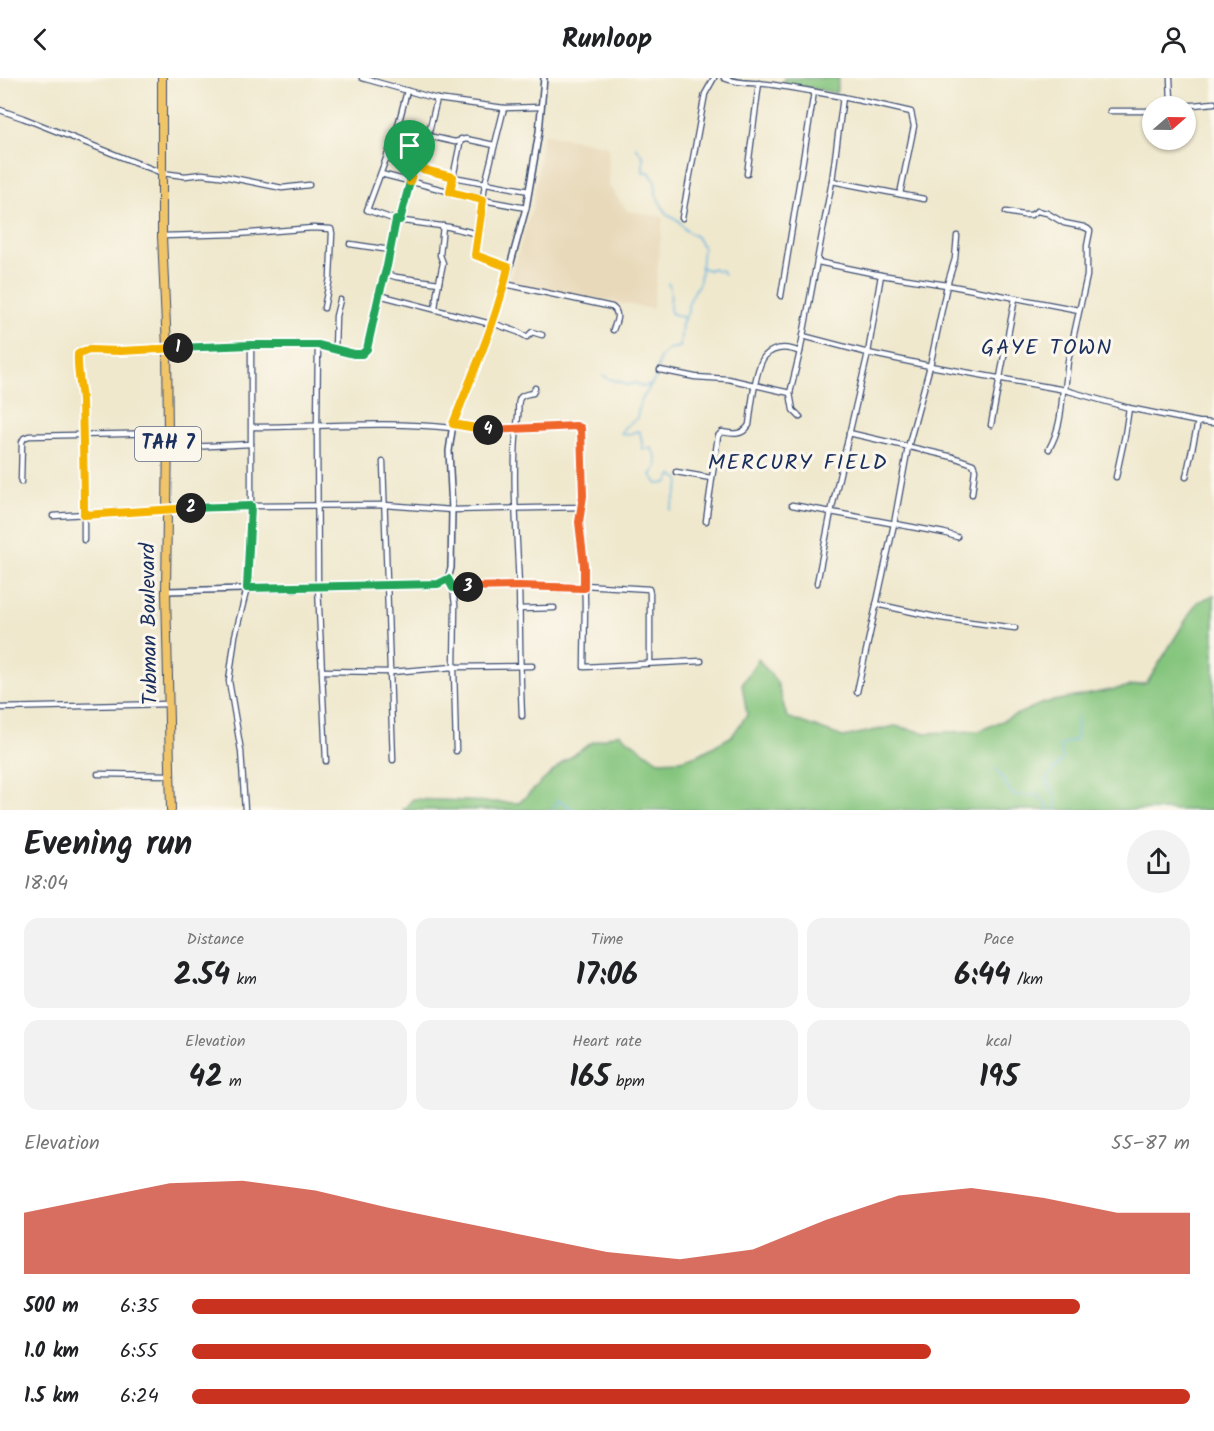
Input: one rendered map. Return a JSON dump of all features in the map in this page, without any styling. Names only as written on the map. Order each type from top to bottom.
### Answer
[{"type":"highway","name":"Tubman Boulevard","points":[[162,78],[162,236],[168,433],[166,591],[171,810]]},
{"type":"street","points":[[362,78],[437,99],[504,108],[541,107]]},
{"type":"street","points":[[456,751],[455,605],[453,588],[448,579],[451,568],[452,510],[449,451],[453,426],[505,284],[525,208],[544,78]]},
{"type":"street","points":[[682,218],[705,94],[714,78]]},
{"type":"street","points":[[724,78],[735,83],[759,83],[814,92],[910,112],[914,126],[900,194]]},
{"type":"street","points":[[771,85],[772,78]]},
{"type":"street","points":[[1170,78],[1171,96]]},
{"type":"street","points":[[747,174],[759,83]]},
{"type":"street","points":[[407,91],[387,159],[367,210],[398,220],[443,226],[478,234]]},
{"type":"street","points":[[781,296],[814,92]]},
{"type":"street","points":[[800,417],[793,410],[790,393],[818,262],[843,97]]},
{"type":"street","points":[[428,136],[437,99]]},
{"type":"street","points":[[1196,105],[1214,103]]},
{"type":"street","points":[[504,108],[485,184],[475,255],[508,267]]},
{"type":"street","points":[[0,110],[162,173],[228,177],[282,188],[309,185]]},
{"type":"street","points":[[1110,111],[1142,111]]},
{"type":"street","points":[[397,129],[455,142],[461,139],[494,145]]},
{"type":"street","points":[[450,192],[461,139]]},
{"type":"street","points":[[387,159],[453,177],[529,191]]},
{"type":"street","points":[[84,540],[83,435],[81,392],[77,370],[78,354],[90,350],[318,345],[362,354],[367,349],[390,250],[414,167]]},
{"type":"street","points":[[381,174],[483,200],[525,208]]},
{"type":"street","points":[[832,181],[924,199]]},
{"type":"street","points":[[1006,212],[1023,215],[1031,215],[1037,211],[1047,213],[1064,223],[1090,231],[1087,276],[1068,361],[1060,424],[1049,449]]},
{"type":"street","points":[[435,309],[443,263],[440,255],[443,226]]},
{"type":"street","points":[[162,236],[331,229],[330,278],[324,308]]},
{"type":"street","points":[[857,692],[894,524],[908,447],[955,259],[957,236]]},
{"type":"street","points":[[350,244],[390,250]]},
{"type":"street","points":[[818,262],[1079,310]]},
{"type":"street","points":[[386,274],[439,283]]},
{"type":"street","points":[[817,583],[868,353],[881,275]]},
{"type":"street","points":[[505,284],[612,307],[618,313],[613,330]]},
{"type":"street","points":[[379,295],[487,322],[518,332],[527,338],[532,332],[542,335]]},
{"type":"street","points":[[991,425],[1015,298]]},
{"type":"street","points":[[335,350],[336,316],[340,300]]},
{"type":"street","points":[[803,336],[868,353],[1064,390],[1129,408],[1214,423]]},
{"type":"street","points":[[245,810],[241,751],[229,681],[235,636],[247,588],[251,506],[251,345]]},
{"type":"street","points":[[318,345],[316,425],[318,586],[326,761]]},
{"type":"street","points":[[706,521],[718,436],[722,432],[739,434],[749,425],[755,385],[764,357],[782,348],[800,352]]},
{"type":"street","points":[[660,370],[695,377],[728,379],[790,393]]},
{"type":"street","points":[[522,716],[515,509],[516,430],[521,397],[532,393],[535,388]]},
{"type":"street","points":[[1116,477],[1129,408]]},
{"type":"street","points":[[1186,477],[1198,422]]},
{"type":"street","points":[[252,427],[384,424],[453,426],[485,430],[576,426],[581,428],[583,496],[579,522],[584,565],[584,667],[701,661]]},
{"type":"street","points":[[21,482],[22,442],[29,436],[168,433]]},
{"type":"street","points":[[849,434],[952,457],[973,464],[975,469],[972,494]]},
{"type":"street","points":[[168,448],[251,444]]},
{"type":"street","points":[[382,462],[393,760]]},
{"type":"street","points":[[676,472],[711,478]]},
{"type":"street","points":[[53,516],[251,506],[385,505],[452,510],[581,507]]},
{"type":"street","points":[[792,505],[957,537]]},
{"type":"street","points":[[166,591],[438,584],[448,579]]},
{"type":"street","points":[[453,588],[584,586],[649,589],[650,663]]},
{"type":"street","points":[[876,604],[940,618],[1015,628]]},
{"type":"street","points":[[519,609],[554,608]]},
{"type":"street","points":[[321,671],[391,672],[454,667],[532,666]]},
{"type":"street","points":[[0,708],[168,704]]},
{"type":"street","points":[[98,774],[170,775]]},
{"type":"shaded area","points":[[543,133],[608,146],[609,186],[627,211],[663,217],[653,309],[511,283],[513,269],[533,206]]},
{"type":"green space","points":[[784,78],[839,78],[836,93],[783,83]]},
{"type":"green space","points":[[1214,595],[1214,810],[403,810],[413,799],[519,803],[562,763],[591,743],[619,733],[658,761],[681,760],[700,754],[732,736],[747,715],[742,684],[758,659],[777,682],[787,717],[843,737],[895,726],[926,733],[979,731],[1043,703],[1147,683],[1197,602]]},
{"type":"waterway","points":[[636,147],[643,157],[643,172],[649,172],[655,181],[656,195],[667,215],[678,220],[685,230],[697,237],[703,247],[700,281],[682,323],[680,347],[669,349],[660,357],[656,377],[640,403],[637,418],[620,433],[627,435],[640,432],[643,449],[651,448],[656,456],[657,467],[651,475],[658,484],[667,483],[672,475],[679,479],[680,484],[670,510]]},
{"type":"waterway","points":[[700,267],[721,270],[724,274]]},
{"type":"waterway","points":[[668,283],[671,290],[671,313],[684,318]]},
{"type":"waterway","points":[[603,375],[626,385],[636,383],[643,387],[650,385]]},
{"type":"waterway","points":[[1056,810],[1056,797],[1046,780],[1063,758],[1060,746],[1076,739],[1077,716]]},
{"type":"waterway","points":[[996,769],[1013,795],[1039,795],[1049,810]]},
{"type":"waterway","points":[[554,810],[557,800],[575,810]]},
{"type":"district","name":"GAYE TOWN","points":[[1047,348]]},
{"type":"district","name":"MERCURY FIELD","points":[[798,463]]},
{"type":"route","points":[[414,167],[453,177],[450,192],[483,200],[475,255],[508,267],[505,284],[491,326],[453,424],[485,430],[576,426],[581,428],[583,496],[579,522],[584,588],[519,586],[453,588],[448,579],[438,584],[247,588],[251,506],[84,515],[83,435],[81,392],[77,370],[78,354],[90,350],[318,345],[362,354],[367,349],[396,220],[400,220],[410,182],[414,167]]}]
